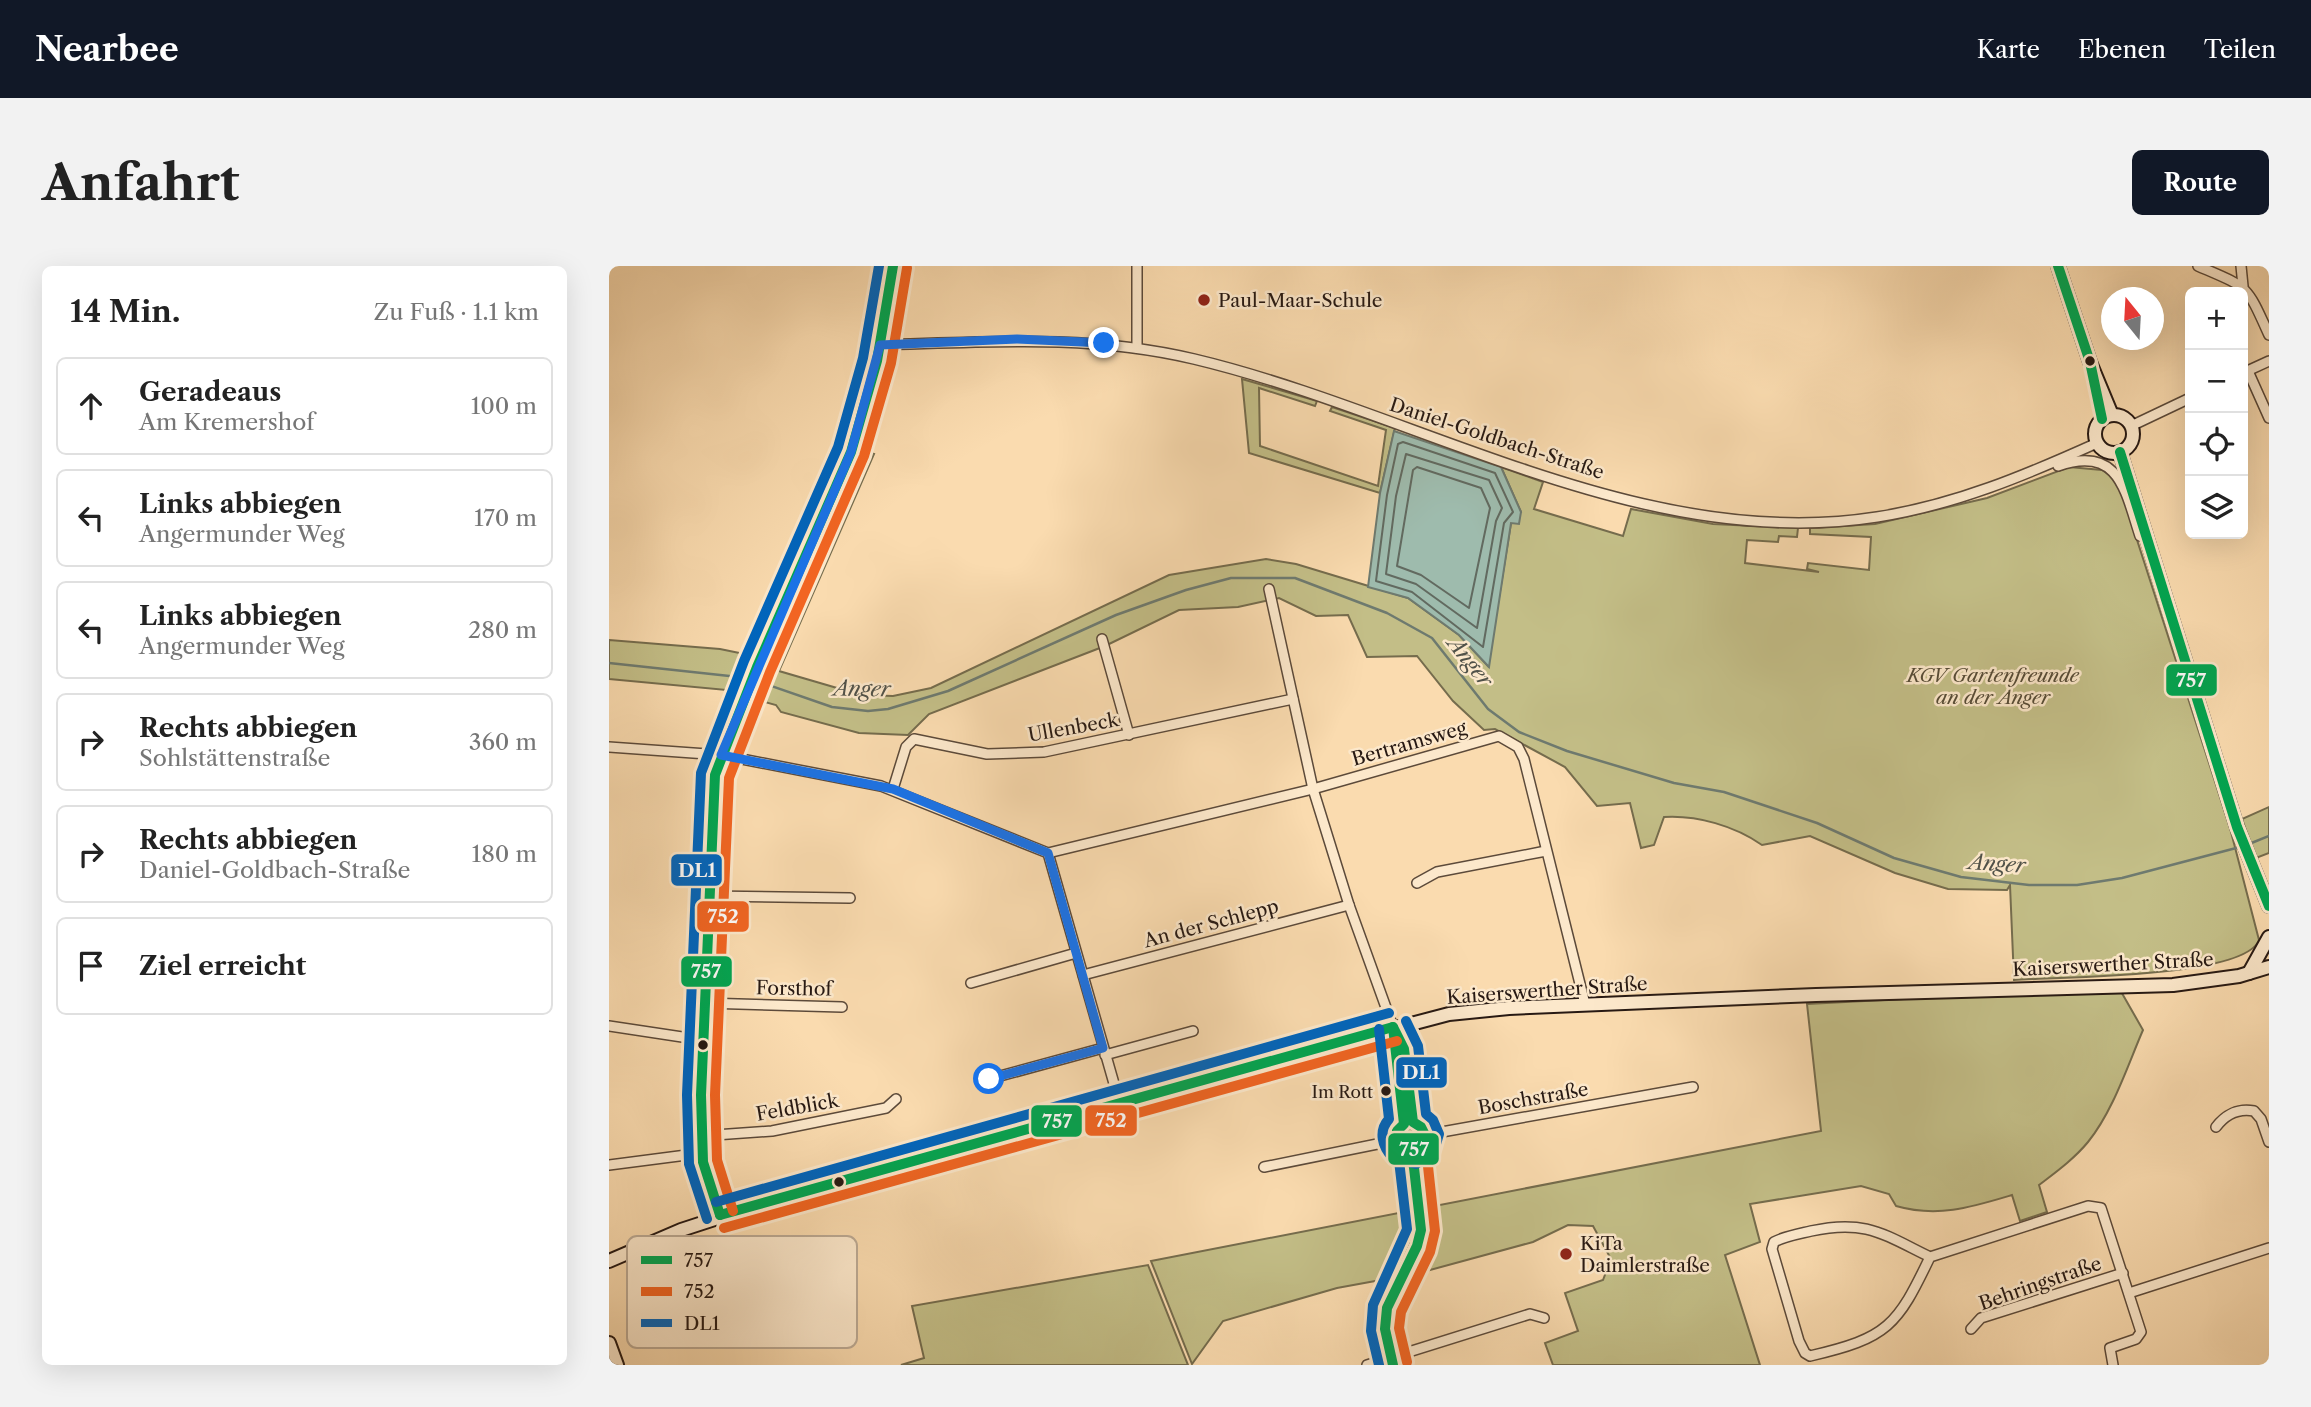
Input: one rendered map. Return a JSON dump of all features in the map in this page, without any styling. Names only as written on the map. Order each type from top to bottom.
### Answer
[{"type":"street","points":[[720,1215],[705,1174],[701,1136],[702,1040],[713,793],[721,755],[851,452],[880,345],[893,266]]},
{"type":"street","points":[[1137,266],[1137,348]]},
{"type":"street","points":[[2058,266],[2107,417]]},
{"type":"street","points":[[2198,266],[2243,286],[2251,294],[2269,335]]},
{"type":"street","points":[[2241,266],[2243,286]]},
{"type":"street","name":"Daniel-Goldbach-Straße","points":[[880,345],[1055,340],[1137,348],[1247,373],[1572,483],[1647,505],[1693,515],[1777,523],[1877,517],[1945,502],[2030,474],[2098,443]]},
{"type":"street","points":[[2248,371],[2269,361]]},
{"type":"street","points":[[2248,378],[2269,418]]},
{"type":"street","points":[[2131,426],[2185,400]]},
{"type":"street","points":[[2107,417],[2123,417],[2131,426],[2132,438],[2120,452]]},
{"type":"street","points":[[2107,417],[2095,433],[2098,443],[2107,451],[2120,452]]},
{"type":"street","points":[[2120,452],[2156,575],[2245,853],[2269,906]]},
{"type":"street","points":[[2030,474],[2086,461],[2113,469],[2123,483],[2144,549],[2156,575]]},
{"type":"street","points":[[1269,589],[1313,789],[1349,905],[1403,1049],[1408,1123]]},
{"type":"street","points":[[1102,639],[1129,736]]},
{"type":"street","name":"Ullenbeck","points":[[893,789],[906,747],[914,739],[987,754],[1064,750],[1293,699]]},
{"type":"street","name":"Bertramsweg","points":[[1048,853],[1313,789],[1499,736],[1513,742],[1522,753],[1585,1004]]},
{"type":"street","points":[[609,747],[721,755],[893,789],[1048,853],[1119,1101]]},
{"type":"street","points":[[1417,883],[1437,873],[1546,851]]},
{"type":"street","points":[[708,896],[850,898]]},
{"type":"street","name":"An der Schlepp","points":[[1083,975],[1349,905]]},
{"type":"street","points":[[2269,937],[2249,973],[2269,976]]},
{"type":"street","points":[[971,983],[1076,953]]},
{"type":"street","name":"Kaiserswerther Straße","points":[[669,1236],[720,1215],[1119,1101],[1455,1013],[1585,1004],[2173,985],[2249,973],[2269,967]]},
{"type":"street","name":"Forsthof","points":[[704,1003],[842,1007]]},
{"type":"street","points":[[609,1026],[702,1040]]},
{"type":"street","points":[[989,1079],[1193,1031]]},
{"type":"street","name":"Boschstraße","points":[[1425,1135],[1693,1087]]},
{"type":"street","name":"Feldblick","points":[[701,1136],[786,1129],[885,1108],[896,1099]]},
{"type":"street","points":[[2216,1127],[2223,1117],[2243,1110],[2254,1111],[2261,1119],[2269,1142]]},
{"type":"street","points":[[1408,1123],[1421,1127],[1425,1135],[1422,1145],[1412,1150],[1402,1148],[1397,1140],[1397,1130],[1408,1123]]},
{"type":"street","points":[[1263,1167],[1397,1140]]},
{"type":"street","points":[[1392,1361],[1385,1329],[1387,1308],[1414,1255],[1421,1230],[1412,1150]]},
{"type":"street","points":[[609,1166],[702,1153]]},
{"type":"street","points":[[1930,1257],[1904,1309],[1889,1326],[1875,1334],[1808,1355],[1803,1350],[1772,1252],[1774,1242],[1834,1226],[1858,1226],[1930,1257],[2095,1206],[2105,1214],[2140,1334],[2136,1339],[2110,1348],[2113,1365]]},
{"type":"street","points":[[2129,1293],[2269,1248]]},
{"type":"street","points":[[609,1272],[614,1259]]},
{"type":"street","name":"Behringstraße","points":[[1971,1329],[1981,1318],[2123,1273]]},
{"type":"street","points":[[1367,1365],[1392,1361],[1530,1314],[1543,1318]]},
{"type":"street","points":[[609,1343],[617,1365]]},
{"type":"green space","points":[[1242,379],[1317,401],[1315,406],[1259,388],[1260,446],[1378,486],[1386,430],[1330,411],[1332,407],[1395,428],[1380,493],[1249,453]]},
{"type":"green space","name":"KGV Gartenfreunde an der Anger","points":[[860,450],[874,454],[779,671],[861,695],[893,696],[931,688],[1169,575],[1266,559],[1296,564],[1408,598],[1459,635],[1488,666],[1511,523],[1521,512],[1501,467],[1543,482],[1534,509],[1623,536],[1631,509],[1713,524],[1798,528],[1797,537],[1779,536],[1778,542],[1747,540],[1745,563],[1819,572],[1807,569],[1808,563],[1869,570],[1871,537],[1810,534],[1810,528],[1875,524],[1987,498],[2069,467],[2102,470],[2118,481],[2230,828],[2259,940],[2246,953],[2221,962],[2186,969],[2014,980],[2010,885],[2007,890],[1948,889],[1895,873],[1810,836],[1762,845],[1728,827],[1689,818],[1664,817],[1654,845],[1641,848],[1630,803],[1597,806],[1565,767],[1495,729],[1484,730],[1453,701],[1417,656],[1367,657],[1348,615],[1316,616],[1279,598],[1238,607],[1179,610],[1105,646],[929,714],[908,735],[859,733],[781,712],[776,705],[754,699]]},
{"type":"green space","points":[[609,640],[720,649],[754,656],[737,691],[609,679]]},
{"type":"green space","points":[[2269,807],[2269,853],[2256,858],[2242,819]]},
{"type":"green space","points":[[2119,988],[2143,1030],[2119,1088],[2097,1130],[2077,1154],[2039,1185],[2047,1212],[2020,1221],[2012,1195],[1955,1210],[1911,1209],[1896,1206],[1889,1194],[1861,1186],[1750,1204],[1760,1242],[1725,1255],[1760,1365],[1553,1365],[1545,1343],[1578,1331],[1565,1293],[1603,1280],[1611,1259],[1593,1226],[1568,1225],[1533,1242],[1419,1273],[1337,1288],[1223,1321],[1192,1364],[1151,1261],[1821,1131],[1807,1004]]},
{"type":"green space","points":[[1148,1265],[1188,1365],[901,1365],[924,1358],[912,1306]]},
{"type":"water","points":[[1394,431],[1501,467],[1521,512],[1519,524],[1511,523],[1489,667],[1459,635],[1408,598],[1368,587],[1380,493]]},
{"type":"waterway","name":"Anger","points":[[757,681],[832,707],[868,711],[888,709],[948,691],[1116,615],[1186,590],[1231,578],[1295,578],[1387,613],[1432,638],[1488,709],[1519,732],[1567,751],[1674,783],[1724,792],[1817,823],[1894,858],[1961,877],[2029,885],[2077,885],[2122,878],[2240,847]]},
{"type":"waterway","name":"Anger","points":[[609,663],[748,678]]},
{"type":"waterway","name":"Anger","points":[[2249,844],[2269,836]]},
{"type":"transit line","name":"DL1","points":[[707,1219],[689,1164],[687,1095],[701,773],[744,661],[838,447],[863,358],[879,266]]},
{"type":"transit line","name":"757","points":[[720,1215],[703,1162],[701,1095],[715,775],[757,667],[851,452],[877,361],[893,266]]},
{"type":"transit line","name":"757","points":[[2058,266],[2090,362],[2102,419]]},
{"type":"transit line","name":"752","points":[[733,1211],[717,1160],[715,1095],[729,778],[770,672],[864,456],[891,363],[907,268]]},
{"type":"transit line","name":"757","points":[[2120,452],[2237,827],[2269,906]]},
{"type":"transit line","name":"DL1","points":[[716,1202],[1389,1013]]},
{"type":"transit line","name":"DL1","points":[[1379,1029],[1389,1119],[1383,1129],[1384,1144],[1393,1158],[1416,1164],[1433,1154],[1439,1134],[1433,1120],[1426,1114],[1418,1046],[1406,1021]]},
{"type":"transit line","name":"757","points":[[1393,1027],[1404,1049],[1413,1122],[1421,1127],[1425,1135],[1422,1145],[1412,1150],[1401,1146],[1397,1131],[1404,1124],[1393,1027]]},
{"type":"transit line","name":"757","points":[[720,1215],[1393,1027]]},
{"type":"transit line","name":"752","points":[[724,1228],[1397,1041]]},
{"type":"transit line","name":"752","points":[[1407,1362],[1399,1328],[1401,1312],[1430,1252],[1435,1231],[1426,1148]]},
{"type":"transit line","name":"757","points":[[1393,1365],[1385,1329],[1387,1308],[1417,1246],[1421,1230],[1412,1150]]},
{"type":"transit line","name":"DL1","points":[[1379,1365],[1371,1331],[1373,1305],[1407,1229],[1398,1152]]},
{"type":"place","name":"Paul-Maar-Schule","points":[[1204,300]]},
{"type":"place","name":"Im Rott","points":[[1386,1091]]},
{"type":"place","name":"KiTa Daimlerstraße","points":[[1566,1254]]},
{"type":"route","points":[[989,1079],[1103,1048],[1048,853],[1031,849],[893,789],[721,755],[851,452],[880,345],[1017,339],[1104,343]]}]
